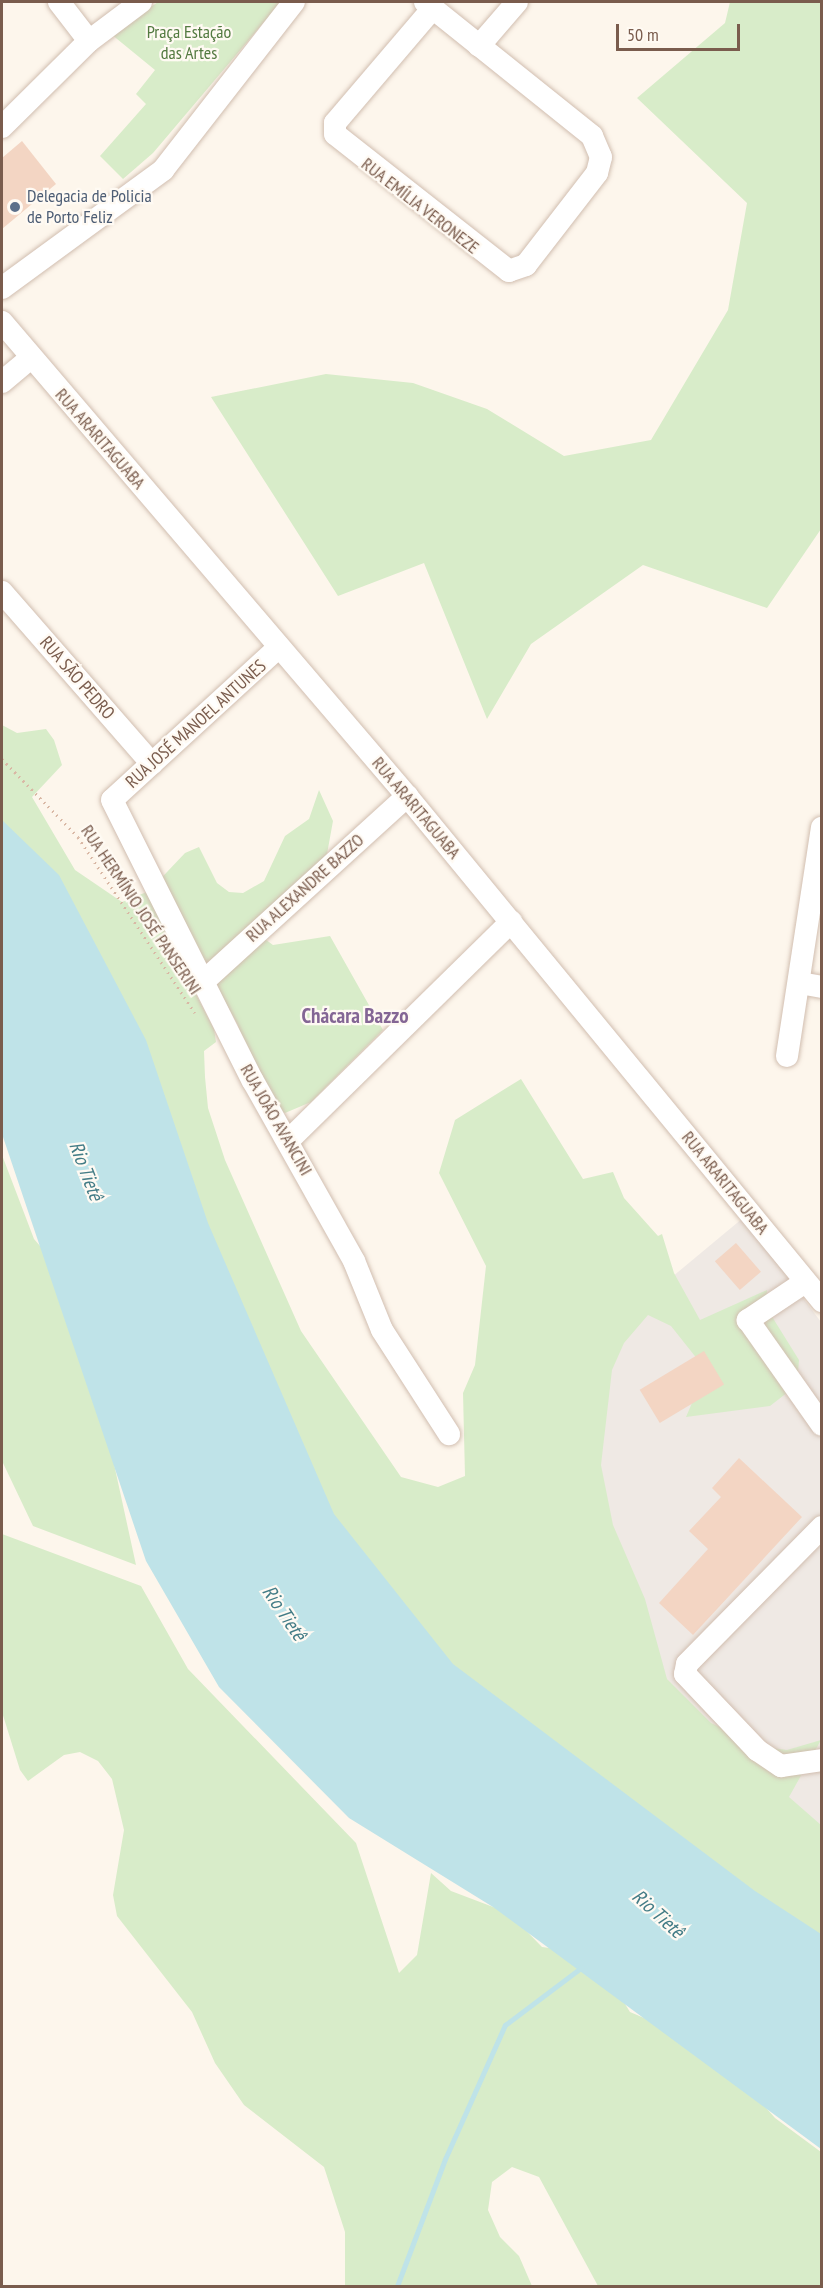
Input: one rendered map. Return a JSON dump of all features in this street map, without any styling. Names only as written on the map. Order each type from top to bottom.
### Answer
[{"type":"street","points":[[59,2],[89,41]]},
{"type":"street","points":[[2,288],[163,170],[294,2]]},
{"type":"street","points":[[429,5],[479,46],[517,2]]},
{"type":"street","points":[[2,127],[89,41],[133,5]]},
{"type":"street","name":"RUA EMÍLIA VERONEZE","points":[[429,5],[335,123],[335,134],[509,271],[526,265],[597,173],[601,157],[592,136],[479,46]]},
{"type":"street","name":"RUA ARARITAGUABA","points":[[2,322],[406,796],[822,1301]]},
{"type":"street","points":[[2,382],[31,358]]},
{"type":"street","name":"RUA SÃO PEDRO","points":[[2,592],[152,764]]},
{"type":"street","name":"RUA JOSÉ MANOEL ANTUNES","points":[[112,800],[279,647]]},
{"type":"street","name":"RUA ALEXANDRE BAZZO","points":[[204,981],[406,796]]},
{"type":"street","name":"RUA JOÃO AVANCINI","points":[[112,800],[204,981],[354,1261],[382,1329],[449,1434]]},
{"type":"street","points":[[787,1056],[811,985],[822,828]]},
{"type":"street","points":[[288,1141],[511,922]]},
{"type":"street","points":[[806,1282],[748,1320],[822,1425]]},
{"type":"street","points":[[822,1527],[687,1664],[685,1674],[757,1750],[782,1766],[822,1760]]},
{"type":"path","name":"RUA HERMÍNIO JOSÉ PANSERINI","points":[[2,759],[78,837],[201,1020]]},
{"type":"shaded area","points":[[743,1218],[821,1322],[821,1859],[653,1708],[593,1576],[601,1336]]},
{"type":"green space","name":"Praça Estação das Artes","points":[[158,2],[281,2],[153,153],[123,179],[100,156],[146,104],[136,94],[155,70],[111,34]]},
{"type":"green space","points":[[730,2],[821,2],[821,529],[767,608],[643,565],[531,644],[487,719],[424,563],[338,596],[211,397],[326,374],[413,383],[487,409],[564,456],[651,440],[728,310],[747,203],[637,98],[725,23]]},
{"type":"green space","points":[[2,725],[17,733],[46,729],[54,740],[62,765],[32,797],[75,870],[122,902],[149,891],[185,853],[199,847],[217,883],[229,892],[243,893],[264,881],[285,836],[309,819],[319,790],[333,821],[327,854],[258,934],[273,945],[330,936],[383,1030],[311,1102],[285,1113],[272,1106],[244,1057],[238,1025],[222,997],[193,975],[189,981],[214,1029],[216,1042],[204,1051],[205,1077],[208,1108],[225,1160],[301,1331],[401,1477],[438,1487],[465,1476],[463,1393],[475,1365],[486,1266],[439,1173],[455,1120],[521,1079],[583,1179],[613,1172],[624,1198],[658,1236],[662,1234],[674,1273],[700,1320],[767,1290],[766,1307],[799,1360],[797,1385],[770,1406],[686,1417],[700,1384],[698,1360],[671,1326],[648,1315],[624,1343],[612,1370],[601,1465],[613,1525],[645,1599],[667,1679],[711,1723],[764,1747],[787,1750],[821,1740],[789,1797],[821,1825],[821,1958],[375,1645],[2,885]]},
{"type":"green space","points":[[2,1155],[34,1239],[47,1254],[104,1418],[136,1565],[33,1526],[3,1463]]},
{"type":"green space","points":[[2,1534],[141,1586],[188,1669],[356,1843],[399,1973],[417,1955],[431,1873],[451,1891],[509,1913],[542,1947],[594,1954],[630,2012],[712,2047],[775,2118],[821,2152],[821,2286],[598,2286],[539,2177],[512,2167],[492,2182],[488,2210],[500,2237],[519,2256],[532,2286],[345,2286],[345,2232],[324,2167],[244,2105],[215,2063],[192,2012],[117,1916],[113,1895],[124,1830],[112,1779],[98,1761],[80,1752],[64,1755],[28,1781],[20,1770],[2,1712]]},
{"type":"water","name":"Rio Tietê","points":[[2,820],[59,875],[146,1040],[208,1223],[334,1514],[453,1664],[755,1891],[821,1934],[821,2149],[493,1907],[349,1818],[219,1687],[146,1561],[2,1134]]},
{"type":"building","name":"Delegacia de Policia de Porto Feliz","points":[[22,141],[56,184],[2,229],[2,158]]},
{"type":"building","points":[[736,1243],[761,1272],[740,1290],[715,1261]]},
{"type":"building","points":[[704,1351],[724,1384],[660,1423],[640,1390]]},
{"type":"building","points":[[739,1458],[802,1517],[693,1635],[659,1603],[708,1549],[689,1531],[721,1497],[712,1488]]},
{"type":"waterway","points":[[397,2286],[445,2159],[505,2025],[582,1967]]},
{"type":"place","name":"Delegacia de Policia de Porto Feliz","points":[[15,207]]},
{"type":"district","name":"Chácara Bazzo","points":[[355,1016]]}]
